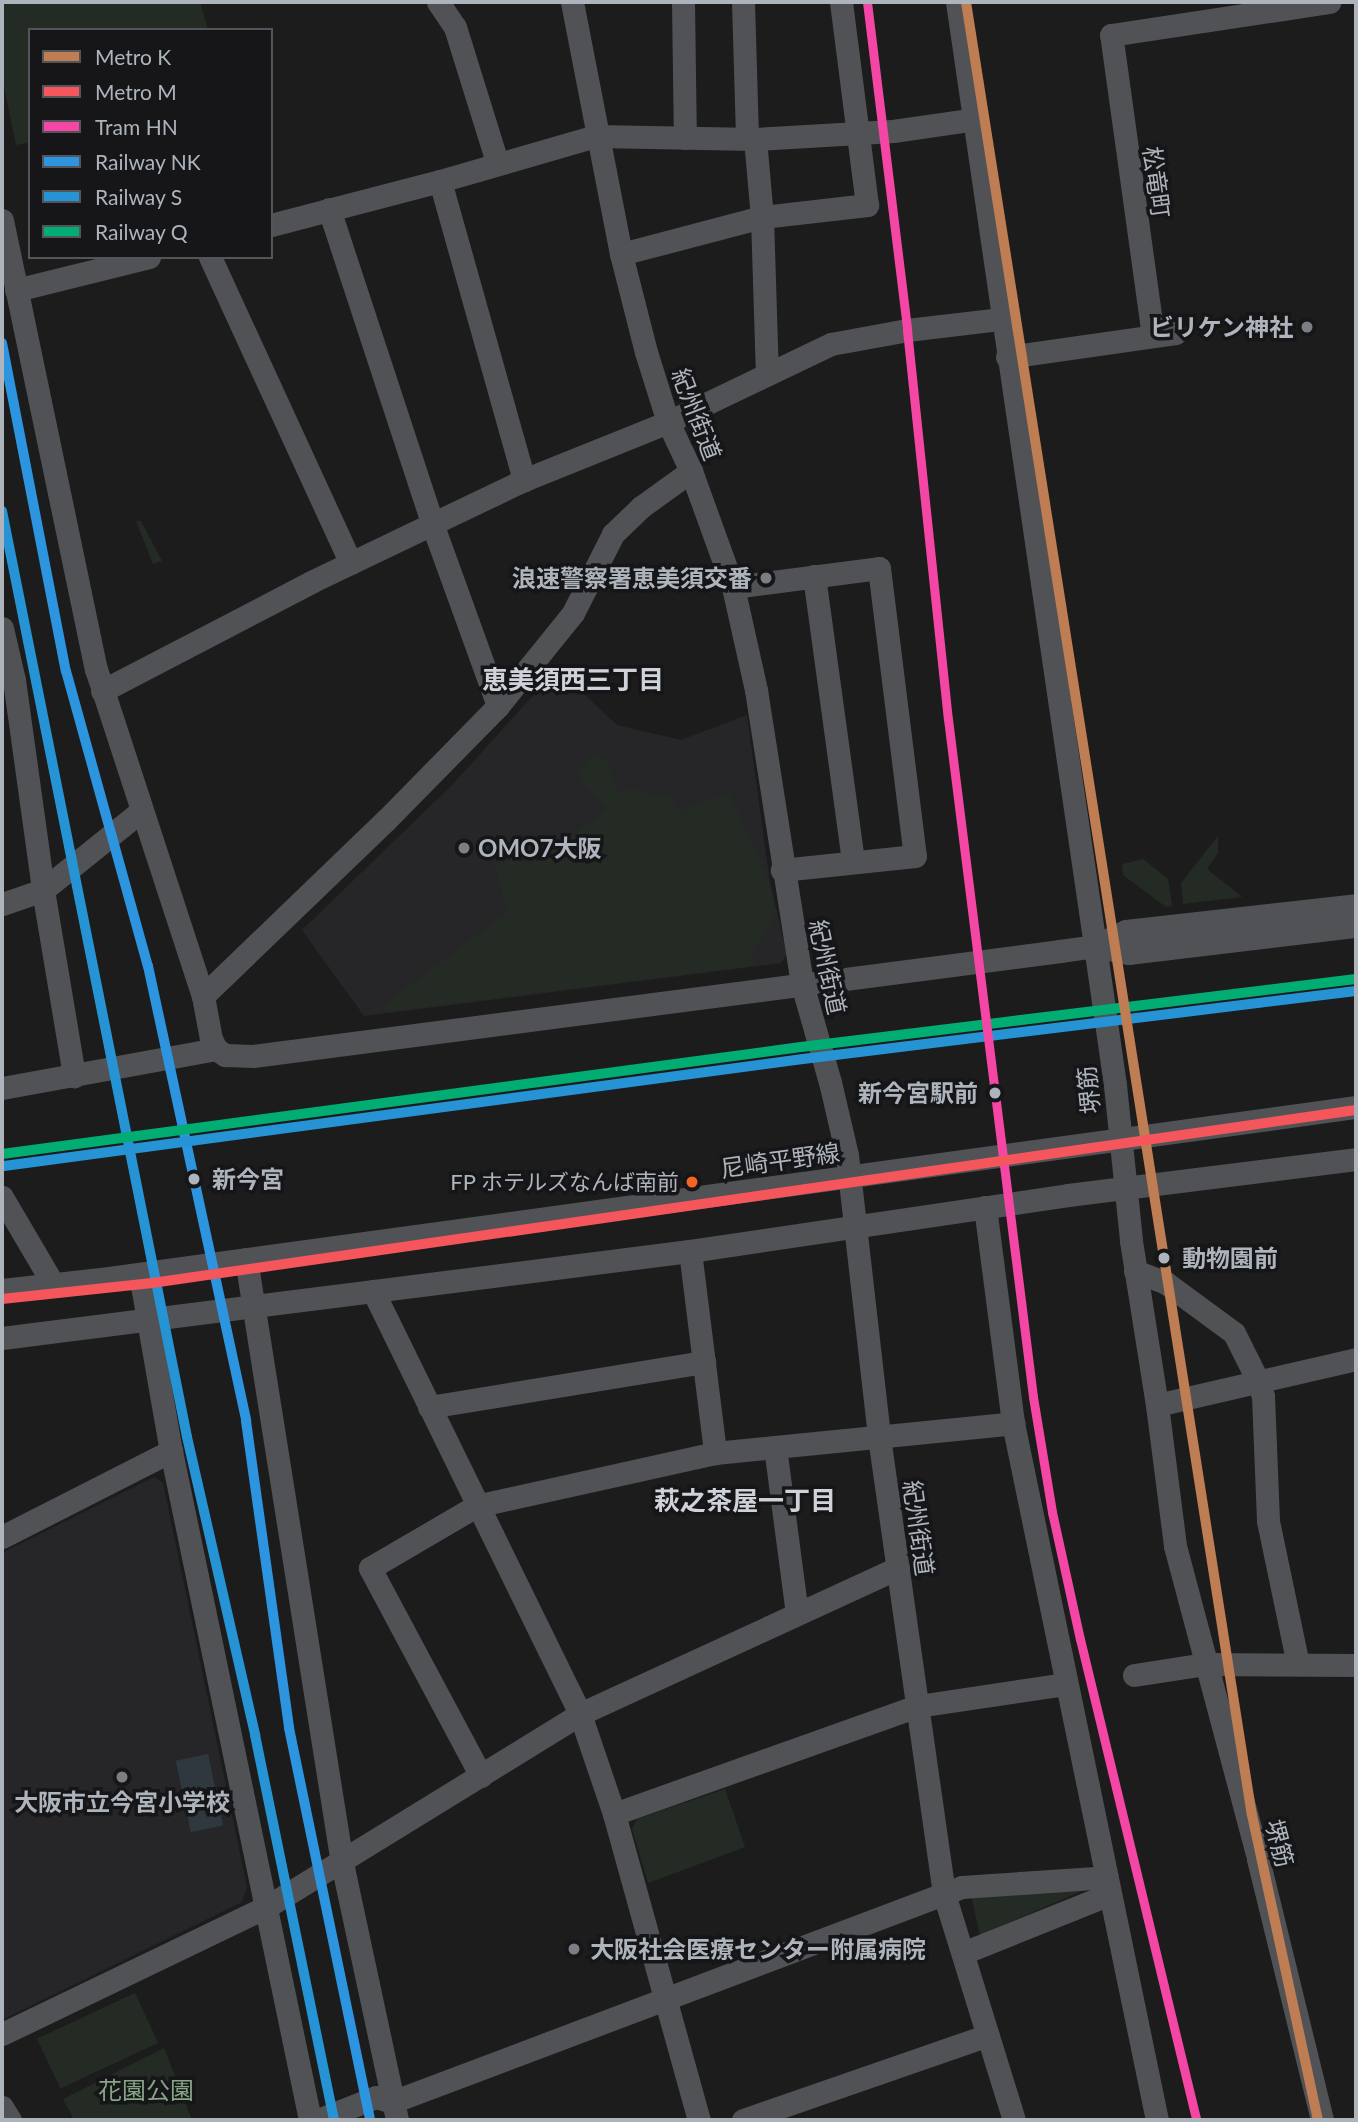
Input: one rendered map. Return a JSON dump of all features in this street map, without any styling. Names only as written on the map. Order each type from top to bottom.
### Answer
[{"type":"street","points":[[438,2],[455,27],[497,162]]},
{"type":"street","name":"紀州街道","points":[[572,2],[621,254],[668,422],[691,471],[733,587],[756,690],[782,870],[802,984],[830,1082],[849,1177],[879,1437],[944,1894],[1014,2120]]},
{"type":"street","points":[[683,2],[685,138]]},
{"type":"street","points":[[743,2],[751,139],[762,217],[767,374]]},
{"type":"street","points":[[621,254],[762,217],[867,205],[841,2]]},
{"type":"street","name":"堺筋","points":[[957,2],[1001,319],[1096,947],[1135,1271],[1157,1405],[1175,1546],[1258,1859],[1322,2120]]},
{"type":"street","name":"松竜町","points":[[1007,358],[1164,335],[1111,36],[1330,2]]},
{"type":"street","points":[[273,224],[440,181],[497,162],[596,136],[751,139],[893,131],[975,119]]},
{"type":"street","points":[[440,181],[524,480]]},
{"type":"street","points":[[329,209],[433,526],[498,706]]},
{"type":"street","points":[[2,220],[102,691],[203,996],[216,1049]]},
{"type":"street","points":[[16,290],[141,259]]},
{"type":"street","points":[[211,259],[351,563]]},
{"type":"street","points":[[2,332],[21,318]]},
{"type":"street","points":[[102,691],[351,563],[433,526],[524,480],[668,422],[831,344],[907,330],[1001,319]]},
{"type":"street","points":[[203,996],[386,820],[498,706],[573,613],[613,534],[641,507],[691,471]]},
{"type":"street","points":[[733,587],[879,568],[915,856],[782,870]]},
{"type":"street","points":[[814,576],[853,861]]},
{"type":"street","points":[[2,628],[8,683],[74,1076]]},
{"type":"street","points":[[2,904],[43,890],[141,811]]},
{"type":"street","points":[[1096,947],[1126,931],[1356,905]]},
{"type":"street","points":[[2,1088],[216,1049],[237,1058],[1096,947],[1128,953],[1356,926]]},
{"type":"street","name":"尼崎平野線","points":[[2,1290],[140,1274],[1356,1107]]},
{"type":"street","points":[[2,1338],[690,1251],[1125,1188],[1356,1159]]},
{"type":"street","points":[[2,1197],[53,1284]]},
{"type":"street","points":[[985,1208],[1013,1423],[1157,2120]]},
{"type":"street","points":[[690,1251],[715,1454]]},
{"type":"street","points":[[246,1259],[342,1863],[394,2111]]},
{"type":"street","points":[[1135,1271],[1166,1283],[1234,1333],[1258,1381],[1263,1396],[1268,1521],[1298,1664]]},
{"type":"street","points":[[140,1274],[171,1451],[268,1906],[310,2120]]},
{"type":"street","points":[[373,1291],[580,1714],[614,1814],[699,2120]]},
{"type":"street","points":[[1157,1405],[1356,1359]]},
{"type":"street","points":[[429,1407],[704,1362]]},
{"type":"street","points":[[481,1776],[370,1568],[476,1506],[715,1454],[1013,1423]]},
{"type":"street","points":[[775,1447],[797,1614]]},
{"type":"street","points":[[2,1537],[171,1451]]},
{"type":"street","points":[[2,2034],[268,1906],[342,1863],[580,1714],[898,1568]]},
{"type":"street","points":[[1134,1675],[1206,1664],[1356,1665]]},
{"type":"street","points":[[614,1814],[918,1706],[1066,1684]]},
{"type":"street","points":[[394,2111],[664,2000],[962,1886],[1109,1886]]},
{"type":"street","points":[[963,1953],[1109,1886]]},
{"type":"street","points":[[743,2120],[988,2035]]},
{"type":"street","points":[[318,2120],[376,2097],[394,2111]]},
{"type":"street","points":[[2,2107],[10,2120]]},
{"type":"shaded area","points":[[557,669],[617,725],[681,740],[747,715],[770,883],[787,954],[781,963],[364,1016],[302,930],[453,784]]},
{"type":"shaded area","points":[[154,1477],[163,1483],[247,1887],[242,1902],[2,2020],[2,1553]]},
{"type":"shaded area","points":[[208,1754],[223,1825],[191,1832],[176,1761]]},
{"type":"green space","points":[[2,2],[200,2],[207,28],[28,28],[28,142],[16,145],[2,76]]},
{"type":"green space","points":[[136,521],[141,521],[162,561],[153,564]]},
{"type":"green space","points":[[596,752],[611,766],[608,768],[619,794],[630,789],[671,797],[678,811],[729,793],[770,883],[777,913],[753,950],[753,966],[387,1012],[382,1006],[508,912],[495,868],[510,856],[531,865],[608,810],[576,773]]},
{"type":"green space","points":[[1218,836],[1218,853],[1207,869],[1242,897],[1183,904],[1181,883]]},
{"type":"green space","points":[[1143,859],[1168,879],[1172,906],[1166,907],[1123,875],[1122,864]]},
{"type":"green space","points":[[725,1789],[745,1847],[648,1883],[632,1829],[637,1819]]},
{"type":"green space","points":[[1084,1890],[980,1935],[971,1895]]},
{"type":"green space","points":[[135,1993],[158,2043],[60,2088],[37,2039]]},
{"type":"green space","name":"花園公園","points":[[164,2048],[192,2120],[74,2120],[63,2099]]},
{"type":"metro line","name":"K","points":[[966,2],[1252,1815],[1318,2120]]},
{"type":"metro line","name":"M","points":[[2,1299],[152,1283],[1356,1110]]},
{"type":"tram line","name":"HN","points":[[867,2],[907,330],[948,719],[1033,1397],[1052,1512],[1080,1639],[1196,2120]]},
{"type":"rail line","name":"NK","points":[[2,343],[66,671],[148,966],[246,1421],[289,1728],[370,2120]]},
{"type":"rail line","name":"S","points":[[2,511],[187,1437],[255,1735],[334,2120]]},
{"type":"rail line","name":"Q","points":[[2,1154],[801,1047],[1356,979]]},
{"type":"rail line","name":"S","points":[[4,1166],[803,1059],[1356,991]]},
{"type":"place","name":"ビリケン神社","points":[[1307,327]]},
{"type":"place","name":"浪速警察署恵美須交番","points":[[766,578]]},
{"type":"place","name":"OMO7大阪","points":[[464,848]]},
{"type":"place","name":"新今宮駅前","points":[[995,1093]]},
{"type":"place","name":"新今宮","points":[[194,1179]]},
{"type":"place","name":"FP ホテルズなんば南前","points":[[692,1182]]},
{"type":"place","name":"動物園前","points":[[1164,1258]]},
{"type":"place","name":"大阪市立今宮小学校","points":[[122,1777]]},
{"type":"place","name":"大阪社会医療センター附属病院","points":[[574,1949]]},
{"type":"district","name":"恵美須西三丁目","points":[[573,680]]},
{"type":"district","name":"萩之茶屋一丁目","points":[[745,1501]]}]
